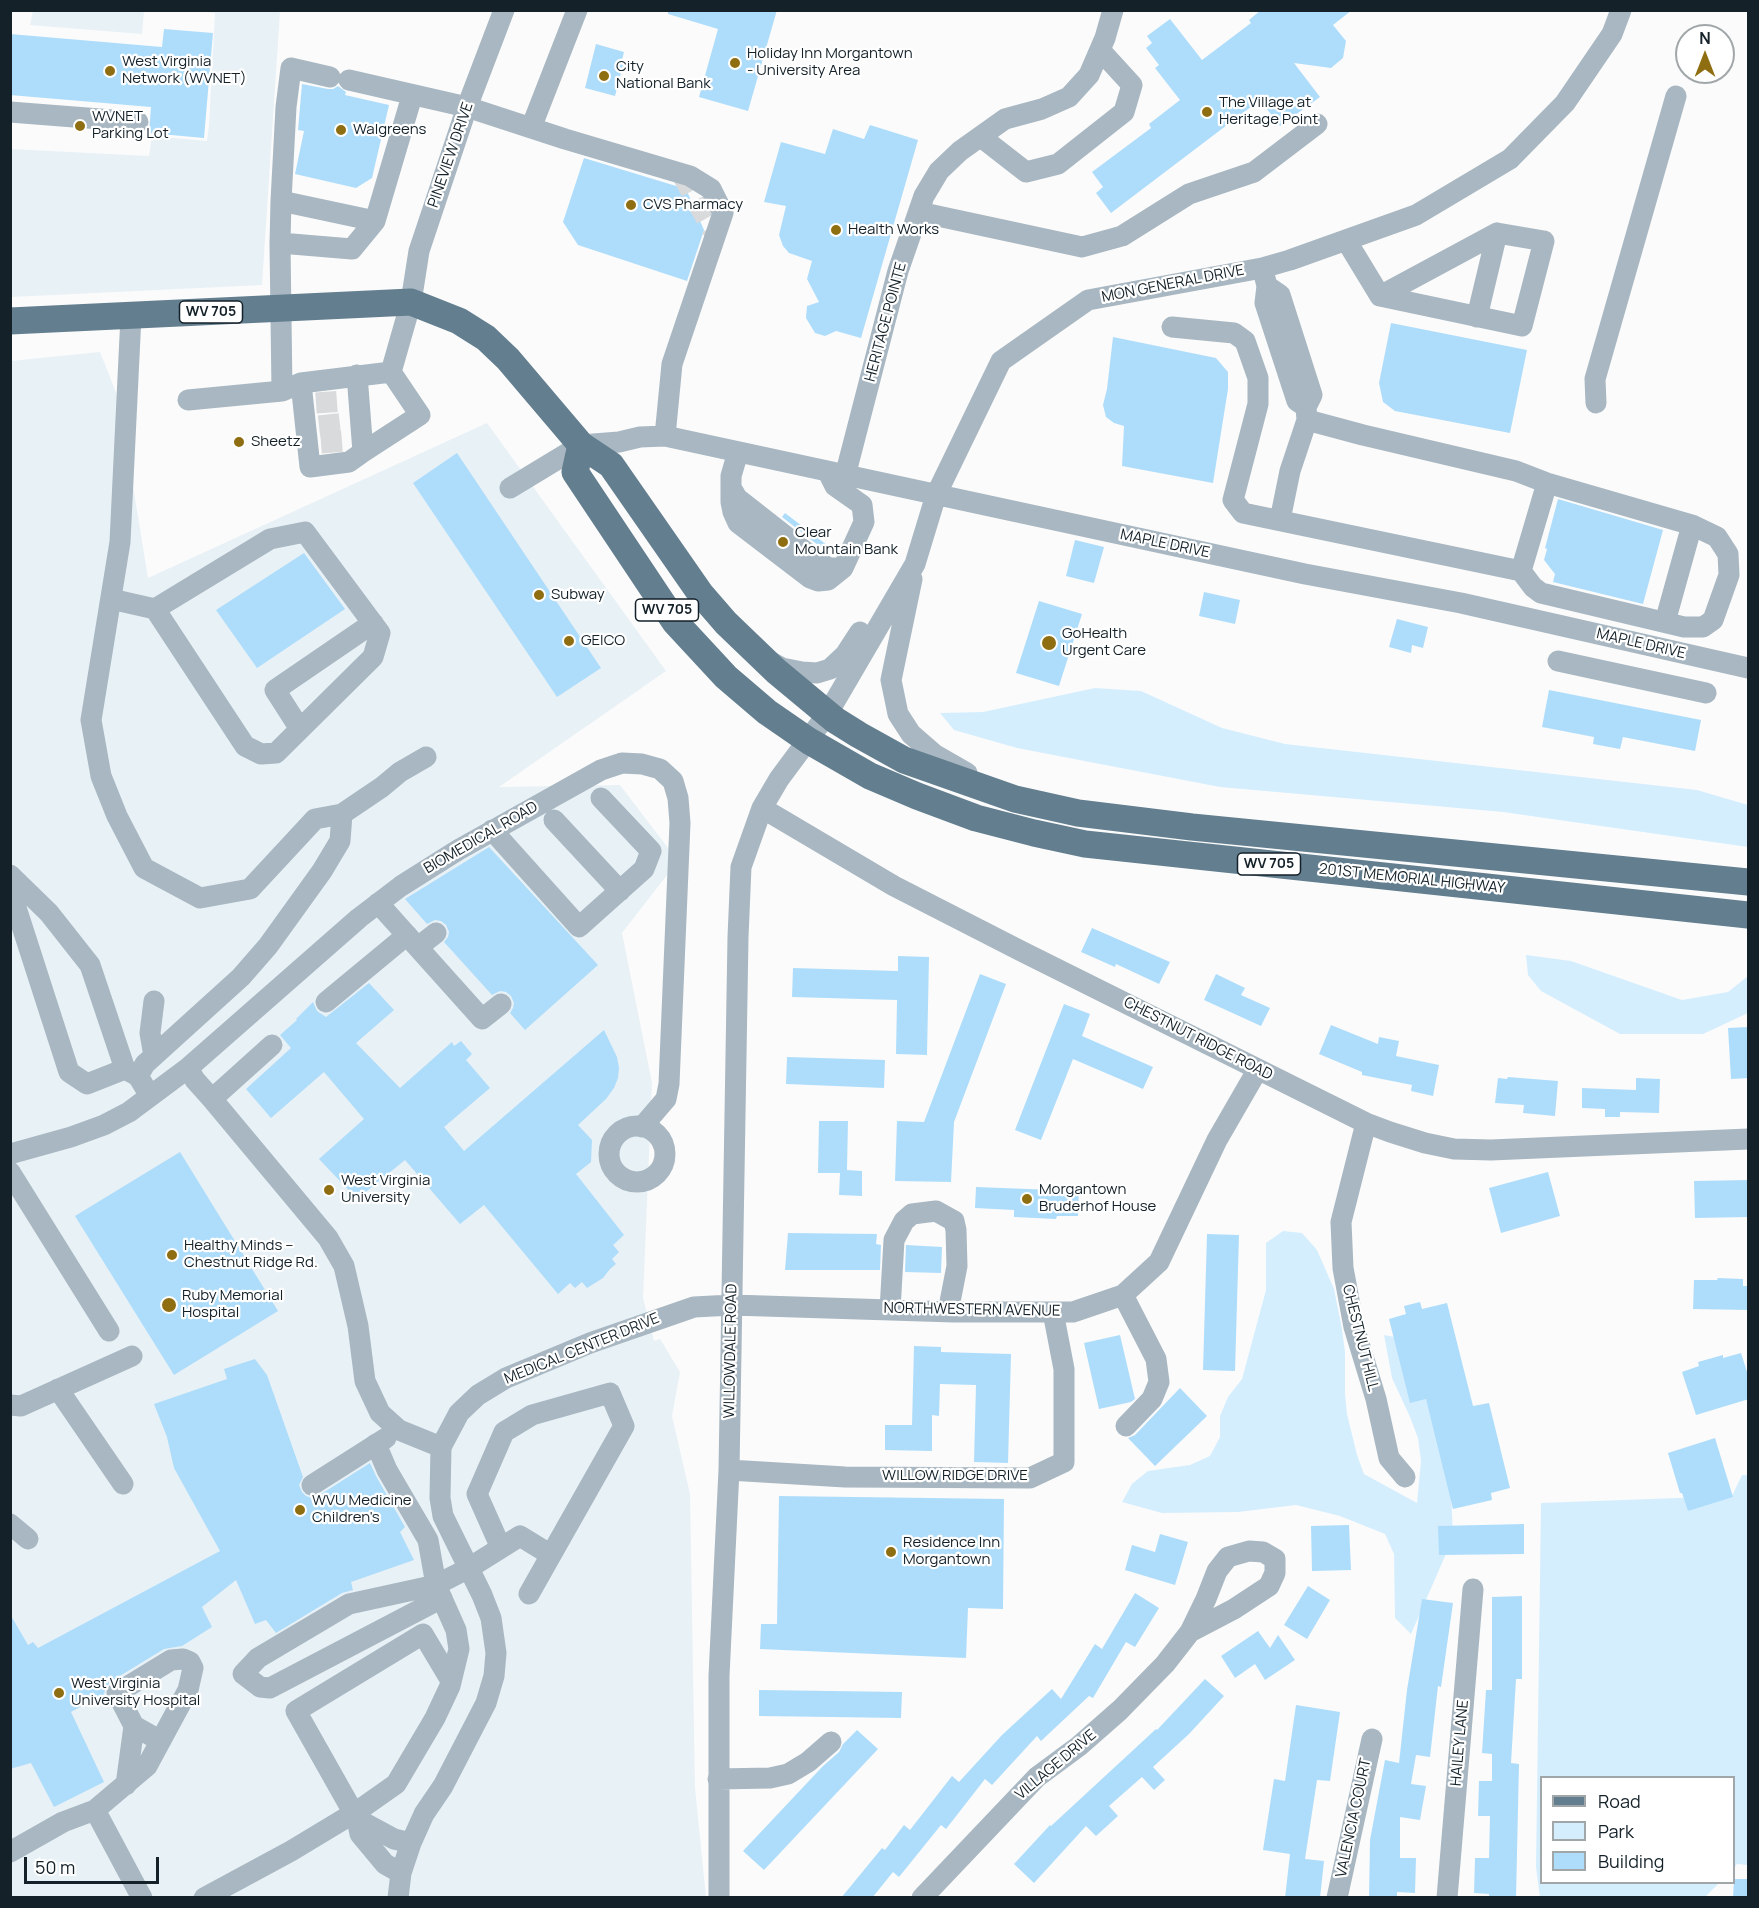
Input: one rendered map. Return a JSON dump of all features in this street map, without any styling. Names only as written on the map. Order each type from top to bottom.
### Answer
[{"type":"main road","name":"WV 705","points":[[10,321],[411,302],[459,321],[486,338],[508,359],[581,445],[611,465],[700,593],[726,623],[776,671],[828,713]]},
{"type":"main road","name":"WV 705","points":[[581,445],[575,472],[675,622],[726,677],[767,712],[809,741]]},
{"type":"main road","name":"201ST MEMORIAL HIGHWAY","points":[[828,713],[859,735],[904,760],[1015,799],[1078,813],[1192,827],[1749,882]]},
{"type":"main road","name":"201ST MEMORIAL HIGHWAY","points":[[809,741],[870,776],[976,818],[1085,843],[1749,915]]},
{"type":"street","name":"PINEVIEW DRIVE","points":[[391,372],[411,302],[419,251],[467,107],[504,10]]},
{"type":"street","points":[[531,128],[577,10]]},
{"type":"street","name":"HERITAGE POINTE","points":[[837,474],[898,271],[924,196],[939,171],[960,151],[1005,119],[1042,109],[1069,97],[1089,75],[1113,10]]},
{"type":"street","name":"MON GENERAL DRIVE","points":[[828,713],[915,564],[936,495],[1001,361],[1088,300],[1265,277],[1290,260],[1416,215],[1510,159],[1565,102],[1612,34],[1621,10]]},
{"type":"street","points":[[981,137],[1026,172],[1059,164],[1124,112],[1132,86],[1100,50]]},
{"type":"street","points":[[307,71],[327,66],[356,72],[348,80]]},
{"type":"street","points":[[357,375],[355,425],[349,462],[310,467],[314,435],[310,404],[292,387],[281,309],[281,201],[286,107],[291,69],[467,107],[690,176],[711,189],[723,213],[672,364],[665,436]]},
{"type":"street","points":[[280,243],[352,249],[375,221],[412,96]]},
{"type":"street","points":[[1596,403],[1595,379],[1676,96]]},
{"type":"street","points":[[10,112],[138,123]]},
{"type":"street","points":[[919,212],[1082,247],[1122,236],[1189,194],[1254,172],[1317,124]]},
{"type":"street","points":[[281,201],[375,221]]},
{"type":"street","points":[[1346,240],[1380,296],[1522,326],[1544,241],[1497,233],[1380,296]]},
{"type":"street","points":[[1477,317],[1497,233]]},
{"type":"street","points":[[1172,327],[1234,333],[1245,341],[1258,378],[1258,404],[1233,500],[1243,513],[1521,571],[1533,587],[1541,593],[1684,627],[1703,627],[1713,620],[1729,575],[1728,554],[1717,537],[1692,525],[1547,483],[1516,471],[1363,435],[1307,414],[1297,401],[1265,303],[1265,277]]},
{"type":"street","points":[[131,316],[120,542],[91,720],[101,776],[117,816],[144,868],[200,898],[250,890],[315,819],[342,814],[400,772],[426,757]]},
{"type":"street","points":[[188,400],[391,372],[420,415],[355,425]]},
{"type":"street","points":[[1280,520],[1290,471],[1307,414]]},
{"type":"street","name":"MAPLE DRIVE","points":[[581,445],[665,436],[1305,574],[1461,603],[1749,668]]},
{"type":"street","points":[[510,488],[581,445]]},
{"type":"street","points":[[738,452],[732,470],[731,494],[820,563],[840,571],[860,534],[864,512],[862,505],[835,486],[837,474]]},
{"type":"street","points":[[1521,571],[1547,483]]},
{"type":"street","points":[[1665,622],[1692,525]]},
{"type":"street","points":[[111,599],[156,609],[270,539],[305,532],[380,633],[373,657],[276,753],[261,754],[244,746],[156,609]]},
{"type":"street","points":[[762,658],[782,668],[802,672],[817,673],[830,669],[845,655],[885,596],[915,564]]},
{"type":"street","points":[[915,564],[891,680],[898,714],[911,734],[934,754],[1015,799]]},
{"type":"street","points":[[300,729],[275,690],[373,623]]},
{"type":"street","points":[[1634,677],[1640,643]]},
{"type":"street","points":[[1558,661],[1706,693]]},
{"type":"street","points":[[762,808],[779,779],[828,713]]},
{"type":"street","name":"BIOMEDICAL ROAD","points":[[10,1154],[56,1142],[104,1125],[129,1112],[188,1068],[378,903],[401,886],[492,830],[601,770],[622,763],[642,764],[660,769],[673,781],[678,798],[680,823],[669,1084],[666,1099],[642,1127]]},
{"type":"street","points":[[492,830],[579,927],[644,869],[651,851],[602,798]]},
{"type":"street","name":"CHESTNUT RIDGE ROAD","points":[[762,808],[894,886],[1366,1123],[1425,1143],[1454,1149],[1491,1150],[1749,1139]]},
{"type":"street","name":"WILLOWDALE ROAD","points":[[719,1898],[719,1676],[729,1470],[736,997],[741,867],[762,808]]},
{"type":"street","points":[[10,889],[69,1072],[87,1084],[132,1072],[145,1064],[241,976],[268,946],[322,871],[340,841],[342,814]]},
{"type":"street","points":[[554,820],[620,891]]},
{"type":"street","points":[[10,875],[50,913],[90,965],[132,1072],[150,1096]]},
{"type":"street","points":[[378,903],[482,1019],[501,1004]]},
{"type":"street","points":[[25,934],[34,918],[50,913]]},
{"type":"street","points":[[326,1002],[412,941],[436,933]]},
{"type":"street","points":[[154,1001],[150,1033],[154,1056]]},
{"type":"street","points":[[212,1099],[272,1046]]},
{"type":"street","points":[[188,1068],[195,1080],[327,1239],[344,1266],[358,1326],[365,1381],[380,1413],[399,1430],[441,1447]]},
{"type":"street","name":"NORTHWESTERN AVENUE","points":[[732,1305],[948,1312],[1073,1312],[1123,1294],[1159,1262],[1217,1140],[1258,1069]]},
{"type":"street","name":"CHESTNUT HILL","points":[[1366,1123],[1341,1222],[1343,1268],[1354,1327],[1376,1399],[1389,1458],[1405,1478]]},
{"type":"street","points":[[10,1172],[109,1331]]},
{"type":"street","points":[[890,1310],[894,1240],[904,1221],[912,1214],[936,1211],[949,1216],[954,1221],[956,1230],[957,1266],[948,1312]]},
{"type":"street","points":[[1123,1294],[1156,1359],[1160,1382],[1152,1399],[1126,1426]]},
{"type":"street","name":"MEDICAL CENTER DRIVE","points":[[398,1898],[401,1873],[411,1843],[424,1814],[443,1786],[486,1703],[494,1676],[496,1653],[494,1630],[482,1595],[444,1516],[439,1484],[441,1447],[459,1413],[478,1395],[506,1378],[579,1348],[694,1307],[732,1305]]},
{"type":"street","name":"WILLOW RIDGE DRIVE","points":[[729,1470],[845,1477],[1030,1478],[1064,1462],[1064,1370],[1053,1312]]},
{"type":"street","points":[[10,1404],[21,1406],[132,1356]]},
{"type":"street","points":[[58,1389],[123,1484]]},
{"type":"street","points":[[501,1548],[477,1494],[504,1432],[532,1415],[609,1393],[624,1426],[529,1594]]},
{"type":"street","points":[[312,1485],[399,1430]]},
{"type":"street","points":[[204,1898],[355,1816],[396,1784],[435,1718],[451,1682],[459,1649],[456,1630],[439,1591],[428,1540],[387,1470],[376,1444]]},
{"type":"street","points":[[10,1524],[28,1539]]},
{"type":"street","points":[[439,1591],[349,1604],[258,1658],[243,1674],[260,1687],[270,1688],[439,1591],[469,1568],[520,1536],[551,1555]]},
{"type":"street","name":"HAILEY LANE","points":[[1447,1898],[1473,1589]]},
{"type":"street","name":"VILLAGE DRIVE","points":[[922,1898],[1037,1777],[1079,1746],[1120,1710],[1165,1664],[1190,1632]]},
{"type":"street","points":[[401,1873],[385,1864],[360,1834],[355,1816],[296,1711],[423,1634],[451,1682]]},
{"type":"street","points":[[10,1852],[63,1822],[95,1810],[147,1766],[188,1690],[193,1668],[190,1662],[183,1659],[171,1660],[117,1693],[134,1726],[159,1740]]},
{"type":"street","points":[[126,1785],[134,1726]]},
{"type":"street","name":"VALENCIA COURT","points":[[1337,1898],[1372,1739]]},
{"type":"street","points":[[718,1779],[770,1778],[788,1774],[808,1762],[831,1742]]},
{"type":"street","points":[[95,1810],[142,1898]]},
{"type":"street","points":[[355,1816],[394,1839],[411,1843]]},
{"type":"shaded area","points":[[33,11],[144,11],[142,34],[30,25]]},
{"type":"shaded area","points":[[197,11],[280,11],[262,285],[11,297],[11,149],[149,156],[152,136],[207,141],[215,13]]},
{"type":"shaded area","name":"West Virginia University","points":[[100,352],[119,400],[148,578],[487,423],[666,671],[499,787],[620,785],[678,861],[622,933],[652,1083],[643,1298],[654,1341],[660,1339],[680,1372],[672,1416],[690,1494],[695,1788],[706,1897],[11,1898],[11,361]]},
{"type":"green space","points":[[1095,688],[1141,691],[1222,728],[1285,744],[1697,790],[1748,805],[1748,847],[1503,812],[1220,787],[1017,748],[954,730],[940,713],[983,712]]},
{"type":"green space","points":[[1526,955],[1571,961],[1682,1000],[1728,992],[1748,976],[1748,1013],[1703,1034],[1620,1034],[1541,991],[1528,975]]},
{"type":"green space","points":[[1283,1231],[1302,1233],[1317,1250],[1334,1289],[1345,1352],[1347,1414],[1364,1474],[1417,1503],[1421,1461],[1418,1438],[1392,1378],[1384,1335],[1404,1339],[1421,1380],[1451,1488],[1453,1538],[1411,1634],[1395,1618],[1394,1554],[1385,1534],[1340,1516],[1296,1505],[1238,1512],[1162,1513],[1122,1502],[1132,1484],[1148,1471],[1190,1465],[1210,1456],[1220,1437],[1220,1416],[1228,1397],[1242,1379],[1266,1290],[1266,1243]]},
{"type":"green space","points":[[1742,1475],[1748,1475],[1748,1865],[1737,1864],[1735,1867],[1735,1776],[1540,1776],[1540,1884],[1718,1884],[1705,1897],[1540,1898],[1536,1867],[1541,1503],[1732,1496]]},
{"type":"building","name":"Holiday Inn Morgantown - University Area","points":[[668,10],[777,10],[748,111],[699,97],[718,29],[668,14]]},
{"type":"building","name":"The Village at Heritage Point","points":[[1261,10],[1352,10],[1333,25],[1346,41],[1343,58],[1331,68],[1294,63],[1320,97],[1280,126],[1260,100],[1111,213],[1096,193],[1103,187],[1092,172],[1151,128],[1149,124],[1180,100],[1155,68],[1159,65],[1146,48],[1152,43],[1147,36],[1170,19],[1202,60],[1251,23],[1249,20]]},
{"type":"building","name":"West Virginia Network (WVNET)","points":[[164,29],[213,33],[204,138],[149,133],[151,107],[10,95],[10,34],[162,47]]},
{"type":"building","name":"City National Bank","points":[[596,44],[624,52],[615,96],[585,88]]},
{"type":"building","name":"Walgreens","points":[[302,84],[328,89],[338,86],[346,92],[345,95],[389,105],[372,178],[356,188],[295,174],[304,131],[298,130]]},
{"type":"building","name":"Health Works","points":[[870,125],[918,140],[861,338],[836,331],[825,336],[815,333],[806,318],[807,306],[819,302],[807,279],[812,261],[789,253],[783,246],[779,235],[786,206],[764,202],[781,142],[825,154],[833,129],[864,139]]},
{"type":"building","name":"CVS Pharmacy","points":[[584,158],[686,189],[704,230],[687,281],[578,245],[563,222]]},
{"type":"building","points":[[1391,323],[1527,350],[1510,433],[1395,411],[1383,402],[1379,383]]},
{"type":"building","points":[[1113,337],[1216,358],[1228,372],[1228,389],[1213,483],[1122,466],[1124,426],[1106,417],[1103,405]]},
{"type":"building","points":[[457,453],[601,668],[557,697],[413,483]]},
{"type":"building","points":[[1558,499],[1663,530],[1643,604],[1553,582],[1555,574],[1544,560]]},
{"type":"building","points":[[785,513],[827,545],[823,549],[782,517]]},
{"type":"building","points":[[1075,540],[1104,547],[1094,583],[1066,576]]},
{"type":"building","points":[[304,553],[345,609],[257,668],[216,610]]},
{"type":"building","points":[[1204,592],[1240,600],[1235,624],[1199,616]]},
{"type":"building","name":"GoHealth Urgent Care","points":[[1039,601],[1082,614],[1059,686],[1016,673]]},
{"type":"building","points":[[1397,619],[1428,627],[1423,648],[1412,645],[1411,653],[1389,647]]},
{"type":"building","points":[[1549,690],[1701,720],[1695,751],[1623,737],[1620,749],[1593,744],[1594,737],[1542,727]]},
{"type":"building","points":[[489,847],[598,965],[525,1030],[510,1013],[514,1003],[511,996],[500,991],[492,995],[444,942],[449,932],[446,925],[435,920],[427,924],[405,899]]},
{"type":"building","points":[[1092,928],[1170,962],[1159,984],[1116,964],[1115,967],[1081,952]]},
{"type":"building","points":[[898,956],[929,957],[927,1055],[896,1054],[897,1000],[792,997],[793,968],[898,971]]},
{"type":"building","points":[[980,974],[1006,984],[954,1122],[951,1182],[895,1181],[897,1121],[924,1122]]},
{"type":"building","points":[[1216,974],[1245,988],[1241,995],[1270,1008],[1261,1026],[1204,1000]]},
{"type":"building","points":[[369,983],[394,1010],[356,1043],[400,1088],[452,1042],[454,1046],[461,1041],[472,1054],[466,1060],[490,1088],[444,1127],[464,1151],[604,1030],[617,1057],[618,1078],[606,1099],[578,1125],[592,1140],[591,1162],[576,1174],[624,1235],[613,1245],[619,1252],[612,1259],[616,1264],[603,1278],[587,1288],[582,1282],[575,1288],[570,1283],[558,1294],[484,1205],[460,1224],[405,1160],[357,1199],[319,1159],[364,1119],[324,1072],[271,1118],[246,1089],[291,1048],[280,1035],[313,1002],[317,1011],[326,1017]]},
{"type":"building","points":[[1064,1004],[1090,1014],[1082,1036],[1153,1067],[1143,1089],[1073,1059],[1041,1140],[1015,1130]]},
{"type":"building","points":[[1331,1025],[1378,1044],[1379,1037],[1399,1041],[1396,1056],[1439,1065],[1433,1096],[1411,1091],[1412,1085],[1362,1075],[1362,1072],[1319,1054]]},
{"type":"building","points":[[1749,1027],[1749,1078],[1731,1079],[1728,1028]]},
{"type":"building","points":[[787,1057],[885,1060],[884,1088],[786,1084]]},
{"type":"building","points":[[1508,1077],[1558,1081],[1555,1116],[1523,1113],[1524,1105],[1495,1103],[1498,1078],[1507,1079]]},
{"type":"building","points":[[1636,1078],[1660,1079],[1659,1113],[1620,1112],[1620,1117],[1605,1117],[1605,1109],[1582,1108],[1582,1088],[1636,1090]]},
{"type":"building","points":[[819,1121],[848,1121],[847,1170],[862,1171],[862,1196],[839,1195],[840,1173],[818,1173]]},
{"type":"building","name":"Healthy Minds – Chestnut Ridge Rd.","points":[[180,1152],[278,1311],[174,1375],[75,1216]]},
{"type":"building","points":[[1548,1172],[1560,1216],[1501,1233],[1489,1188]]},
{"type":"building","points":[[1749,1180],[1749,1217],[1695,1218],[1694,1181]]},
{"type":"building","name":"Morgantown Bruderhof House","points":[[1055,1186],[1079,1187],[1078,1216],[1057,1216],[1056,1219],[1014,1217],[1014,1210],[975,1208],[976,1187],[1055,1190]]},
{"type":"building","points":[[788,1233],[877,1234],[876,1244],[881,1245],[880,1270],[785,1270]]},
{"type":"building","points":[[1207,1234],[1239,1235],[1235,1371],[1203,1370]]},
{"type":"building","points":[[906,1245],[942,1247],[941,1273],[905,1272]]},
{"type":"building","points":[[1718,1278],[1743,1279],[1743,1286],[1749,1286],[1749,1310],[1693,1309],[1694,1280],[1717,1280]]},
{"type":"building","points":[[1420,1302],[1422,1309],[1447,1303],[1473,1406],[1489,1403],[1510,1488],[1491,1493],[1492,1500],[1453,1509],[1426,1399],[1410,1403],[1389,1319],[1406,1314],[1404,1306]]},
{"type":"building","points":[[1120,1335],[1135,1399],[1131,1402],[1099,1409],[1084,1343]]},
{"type":"building","points":[[914,1346],[941,1347],[941,1352],[1011,1354],[1008,1463],[974,1462],[976,1385],[940,1384],[939,1416],[932,1415],[932,1451],[885,1450],[885,1425],[912,1425]]},
{"type":"building","points":[[1741,1353],[1749,1378],[1749,1399],[1696,1415],[1682,1372],[1699,1366],[1698,1362]]},
{"type":"building","name":"WVU Medicine Children's","points":[[255,1359],[267,1375],[303,1477],[299,1485],[302,1492],[312,1498],[318,1496],[370,1463],[405,1527],[400,1532],[414,1560],[351,1582],[353,1590],[342,1593],[276,1633],[266,1620],[255,1624],[236,1580],[202,1607],[212,1627],[182,1646],[164,1649],[110,1682],[104,1694],[71,1712],[104,1782],[54,1807],[31,1763],[10,1769],[10,1614],[28,1645],[33,1642],[38,1648],[220,1551],[174,1468],[167,1437],[154,1404],[227,1379],[224,1369]]},
{"type":"building","points":[[1180,1388],[1207,1416],[1155,1466],[1128,1438],[1135,1435]]},
{"type":"building","points":[[1715,1438],[1733,1497],[1688,1511],[1668,1453]]},
{"type":"building","name":"Residence Inn Morgantown","points":[[779,1496],[1004,1499],[1003,1609],[968,1608],[966,1658],[760,1649],[761,1624],[777,1624]]},
{"type":"building","points":[[1524,1524],[1524,1554],[1439,1555],[1438,1526]]},
{"type":"building","points":[[1349,1525],[1351,1570],[1312,1571],[1311,1526]]},
{"type":"building","points":[[1160,1534],[1188,1542],[1175,1585],[1125,1570],[1132,1545],[1155,1552]]},
{"type":"building","points":[[1308,1586],[1330,1600],[1307,1639],[1284,1625]]},
{"type":"building","points":[[1135,1593],[1159,1608],[1135,1647],[1126,1642],[1093,1698],[1089,1696],[1041,1741],[1037,1736],[992,1785],[985,1779],[946,1829],[941,1825],[899,1877],[893,1872],[872,1898],[841,1898],[882,1848],[885,1850],[904,1825],[910,1830],[952,1776],[959,1782],[1002,1735],[1052,1689],[1061,1699],[1095,1644],[1102,1649]]},
{"type":"building","points":[[1522,1596],[1522,1679],[1516,1679],[1511,1763],[1519,1764],[1516,1898],[1489,1898],[1489,1894],[1474,1893],[1475,1858],[1489,1858],[1490,1816],[1478,1816],[1479,1781],[1492,1781],[1492,1754],[1482,1753],[1486,1690],[1492,1690],[1492,1597]]},
{"type":"building","points":[[1422,1599],[1453,1603],[1441,1687],[1438,1686],[1430,1757],[1416,1755],[1411,1784],[1426,1786],[1420,1820],[1400,1817],[1400,1858],[1416,1858],[1415,1893],[1397,1892],[1397,1898],[1369,1898],[1370,1840],[1385,1760],[1399,1763],[1407,1690]]},
{"type":"building","points":[[1258,1631],[1270,1648],[1278,1635],[1295,1660],[1265,1680],[1255,1664],[1235,1678],[1221,1656]]},
{"type":"building","points":[[1205,1679],[1224,1696],[1189,1734],[1153,1767],[1165,1780],[1154,1790],[1142,1777],[1109,1806],[1118,1816],[1096,1836],[1086,1826],[1034,1883],[1014,1864],[1050,1825],[1157,1730]]},
{"type":"building","points":[[759,1690],[902,1692],[901,1718],[759,1716]]},
{"type":"building","points":[[1296,1705],[1340,1712],[1330,1781],[1317,1780],[1305,1859],[1324,1861],[1320,1898],[1285,1898],[1290,1854],[1263,1850],[1274,1779],[1285,1781]]},
{"type":"building","points":[[857,1730],[878,1749],[764,1870],[743,1851],[839,1752],[843,1744]]},
{"type":"building","points":[[1735,1879],[1749,1879],[1749,1898],[1733,1898]]},
{"type":"tunnel","points":[[681,173],[715,234]]},
{"type":"tunnel","points":[[316,403],[343,401]]},
{"type":"tunnel","points":[[319,426],[345,423]]},
{"type":"tunnel","points":[[321,443],[347,441]]},
{"type":"place","name":"Holiday Inn Morgantown - University Area","points":[[735,63]]},
{"type":"place","name":"West Virginia Network (WVNET)","points":[[110,71]]},
{"type":"place","name":"City National Bank","points":[[604,76]]},
{"type":"place","name":"The Village at Heritage Point","points":[[1207,112]]},
{"type":"place","name":"WVNET Parking Lot","points":[[80,126]]},
{"type":"place","name":"Walgreens","points":[[341,130]]},
{"type":"place","name":"CVS Pharmacy","points":[[631,205]]},
{"type":"place","name":"Health Works","points":[[836,230]]},
{"type":"place","name":"Sheetz","points":[[239,442]]},
{"type":"place","name":"Clear Mountain Bank","points":[[783,542]]},
{"type":"place","name":"Subway","points":[[539,595]]},
{"type":"place","name":"GEICO","points":[[569,641]]},
{"type":"place","name":"GoHealth Urgent Care","points":[[1049,643]]},
{"type":"place","name":"West Virginia University","points":[[329,1190]]},
{"type":"place","name":"Morgantown Bruderhof House","points":[[1027,1199]]},
{"type":"place","name":"Healthy Minds – Chestnut Ridge Rd.","points":[[172,1255]]},
{"type":"place","name":"Ruby Memorial Hospital","points":[[169,1305]]},
{"type":"place","name":"WVU Medicine Children's","points":[[300,1510]]},
{"type":"place","name":"Residence Inn Morgantown","points":[[891,1552]]},
{"type":"place","name":"West Virginia University Hospital","points":[[59,1693]]}]
